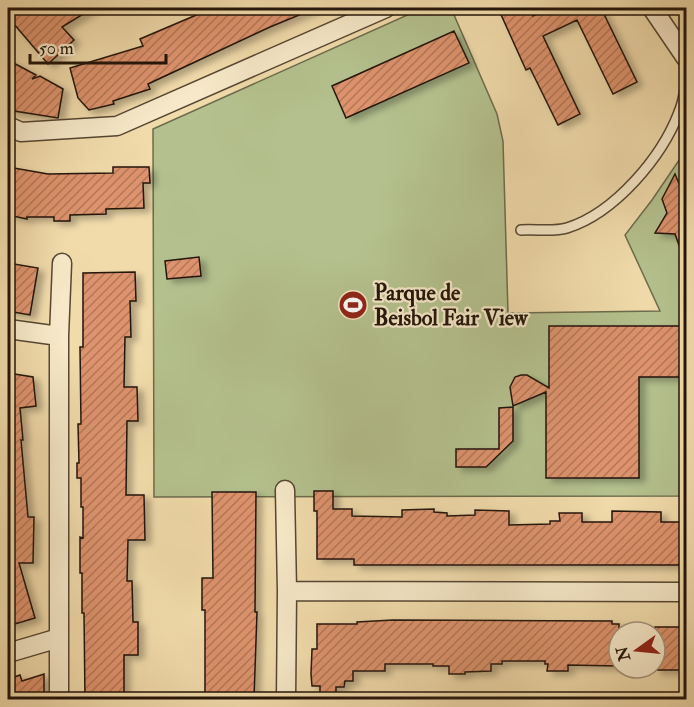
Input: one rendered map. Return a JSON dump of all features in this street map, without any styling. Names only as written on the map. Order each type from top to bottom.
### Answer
[{"type":"street","points":[[8,126],[21,132],[117,126],[386,8]]},
{"type":"street","points":[[652,8],[687,58]]},
{"type":"street","points":[[59,699],[62,262]]},
{"type":"street","points":[[8,329],[60,336]]},
{"type":"street","points":[[285,490],[286,699]]},
{"type":"street","points":[[287,591],[687,592]]},
{"type":"street","points":[[8,654],[59,638]]},
{"type":"lane","points":[[521,230],[565,229],[596,216],[628,189],[661,148],[680,112],[687,85]]},
{"type":"green space","points":[[423,8],[451,8],[497,114],[503,141],[508,313],[660,311],[625,235],[686,150],[686,496],[154,497],[153,129]]},
{"type":"building","points":[[19,8],[93,8],[62,27],[74,40],[48,64],[8,17]]},
{"type":"building","points":[[199,8],[316,8],[148,84],[150,89],[113,101],[114,104],[89,110],[78,98],[70,68],[143,46],[140,39],[201,13]]},
{"type":"building","points":[[498,8],[530,8],[533,16],[551,8],[601,8],[637,82],[613,94],[577,20],[543,36],[580,114],[558,125],[530,68],[526,70]]},
{"type":"building","points":[[454,31],[469,63],[346,118],[332,86]]},
{"type":"building","points":[[8,60],[36,75],[32,79],[40,76],[63,89],[58,118],[8,110]]},
{"type":"building","points":[[8,167],[48,174],[113,173],[113,167],[149,167],[150,183],[143,183],[144,208],[106,209],[106,214],[70,215],[70,221],[54,221],[54,217],[27,217],[27,219],[8,215]]},
{"type":"building","points":[[675,174],[682,191],[687,190],[687,261],[685,262],[675,234],[655,233],[667,213],[662,199]]},
{"type":"building","points":[[199,257],[201,276],[167,279],[165,261]]},
{"type":"building","points":[[8,263],[38,268],[30,315],[8,311]]},
{"type":"building","points":[[135,272],[136,301],[130,301],[131,337],[125,337],[124,387],[137,387],[138,421],[127,421],[126,495],[144,495],[145,540],[128,540],[127,581],[132,581],[133,622],[138,622],[138,655],[124,655],[124,699],[85,699],[84,613],[82,613],[82,573],[80,573],[83,507],[81,507],[81,478],[77,478],[78,424],[81,424],[80,347],[83,347],[83,273]]},
{"type":"building","points":[[549,326],[684,326],[684,377],[639,377],[639,478],[546,478],[546,392],[513,406],[510,387],[515,377],[527,375],[549,388]]},
{"type":"building","points":[[8,373],[33,377],[36,406],[20,408],[28,517],[34,517],[33,563],[19,563],[35,618],[8,626]]},
{"type":"building","points":[[513,407],[513,441],[486,467],[456,467],[456,449],[499,449],[499,408]]},
{"type":"building","points":[[314,491],[333,491],[333,509],[352,509],[352,516],[402,517],[402,510],[434,509],[434,512],[447,513],[447,516],[475,515],[475,510],[509,511],[509,525],[550,524],[550,521],[560,521],[559,513],[582,513],[582,522],[612,522],[612,511],[661,512],[661,522],[687,522],[687,565],[354,565],[354,559],[317,559],[317,511],[314,511]]},
{"type":"building","points":[[212,492],[256,492],[255,612],[257,612],[254,698],[205,697],[205,610],[202,610],[202,578],[213,578]]},
{"type":"building","points":[[393,620],[607,621],[607,666],[568,665],[568,671],[547,671],[548,664],[545,664],[545,661],[502,661],[502,664],[491,664],[491,671],[449,674],[449,666],[385,664],[385,671],[353,671],[353,681],[345,681],[344,687],[336,687],[336,699],[320,699],[320,686],[312,686],[311,674],[312,649],[317,649],[317,624],[357,624],[357,622]]},
{"type":"building","points":[[667,627],[683,627],[683,670],[667,670]]},
{"type":"building","points":[[44,674],[44,699],[8,699],[8,679],[20,675],[22,681]]},
{"type":"place","name":"Parque de Beisbol Fair View","points":[[353,305]]}]
